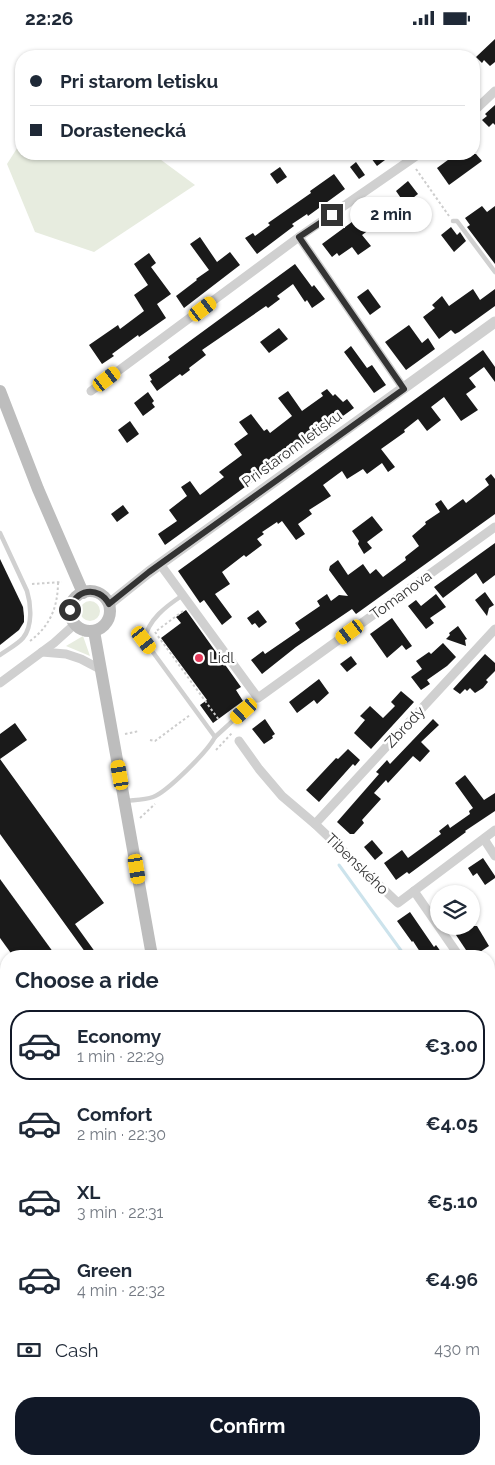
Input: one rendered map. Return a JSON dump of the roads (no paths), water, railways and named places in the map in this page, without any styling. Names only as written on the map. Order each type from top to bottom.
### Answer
[{"type":"main road","points":[[0,391],[38,489],[82,593]]},
{"type":"main road","points":[[97,592],[105,597],[109,604],[108,621],[94,631],[86,630],[75,624],[70,613],[71,605],[76,597],[82,593],[97,592]]},
{"type":"main road","points":[[94,631],[151,950]]},
{"type":"street","points":[[480,105],[495,91]]},
{"type":"street","points":[[91,391],[299,237],[411,160]]},
{"type":"street","points":[[299,237],[404,389]]},
{"type":"street","name":"Pri starom letisku","points":[[109,604],[160,564],[495,322]]},
{"type":"street","name":"Tomanova","points":[[258,698],[495,527]]},
{"type":"street","points":[[160,564],[258,698]]},
{"type":"street","points":[[0,683],[54,643],[75,624]]},
{"type":"street","name":"Zbrody","points":[[316,824],[495,629]]},
{"type":"street","points":[[42,652],[66,653],[100,669]]},
{"type":"street","points":[[239,741],[282,796],[316,824]]},
{"type":"street","name":"Tibenského","points":[[316,824],[398,903],[495,831]]},
{"type":"street","points":[[484,839],[495,856]]},
{"type":"street","points":[[414,891],[455,950]]},
{"type":"lane","points":[[453,221],[457,221],[495,272]]},
{"type":"lane","points":[[0,533],[30,600],[31,617],[24,637],[0,655]]},
{"type":"lane","points":[[183,595],[157,615],[146,631],[144,640],[214,737]]},
{"type":"lane","points":[[124,801],[154,797],[183,775],[211,746],[214,737],[258,698]]},
{"type":"waterway","points":[[339,865],[401,950]]},
{"type":"place","name":"Lidl","points":[[199,658]]}]
